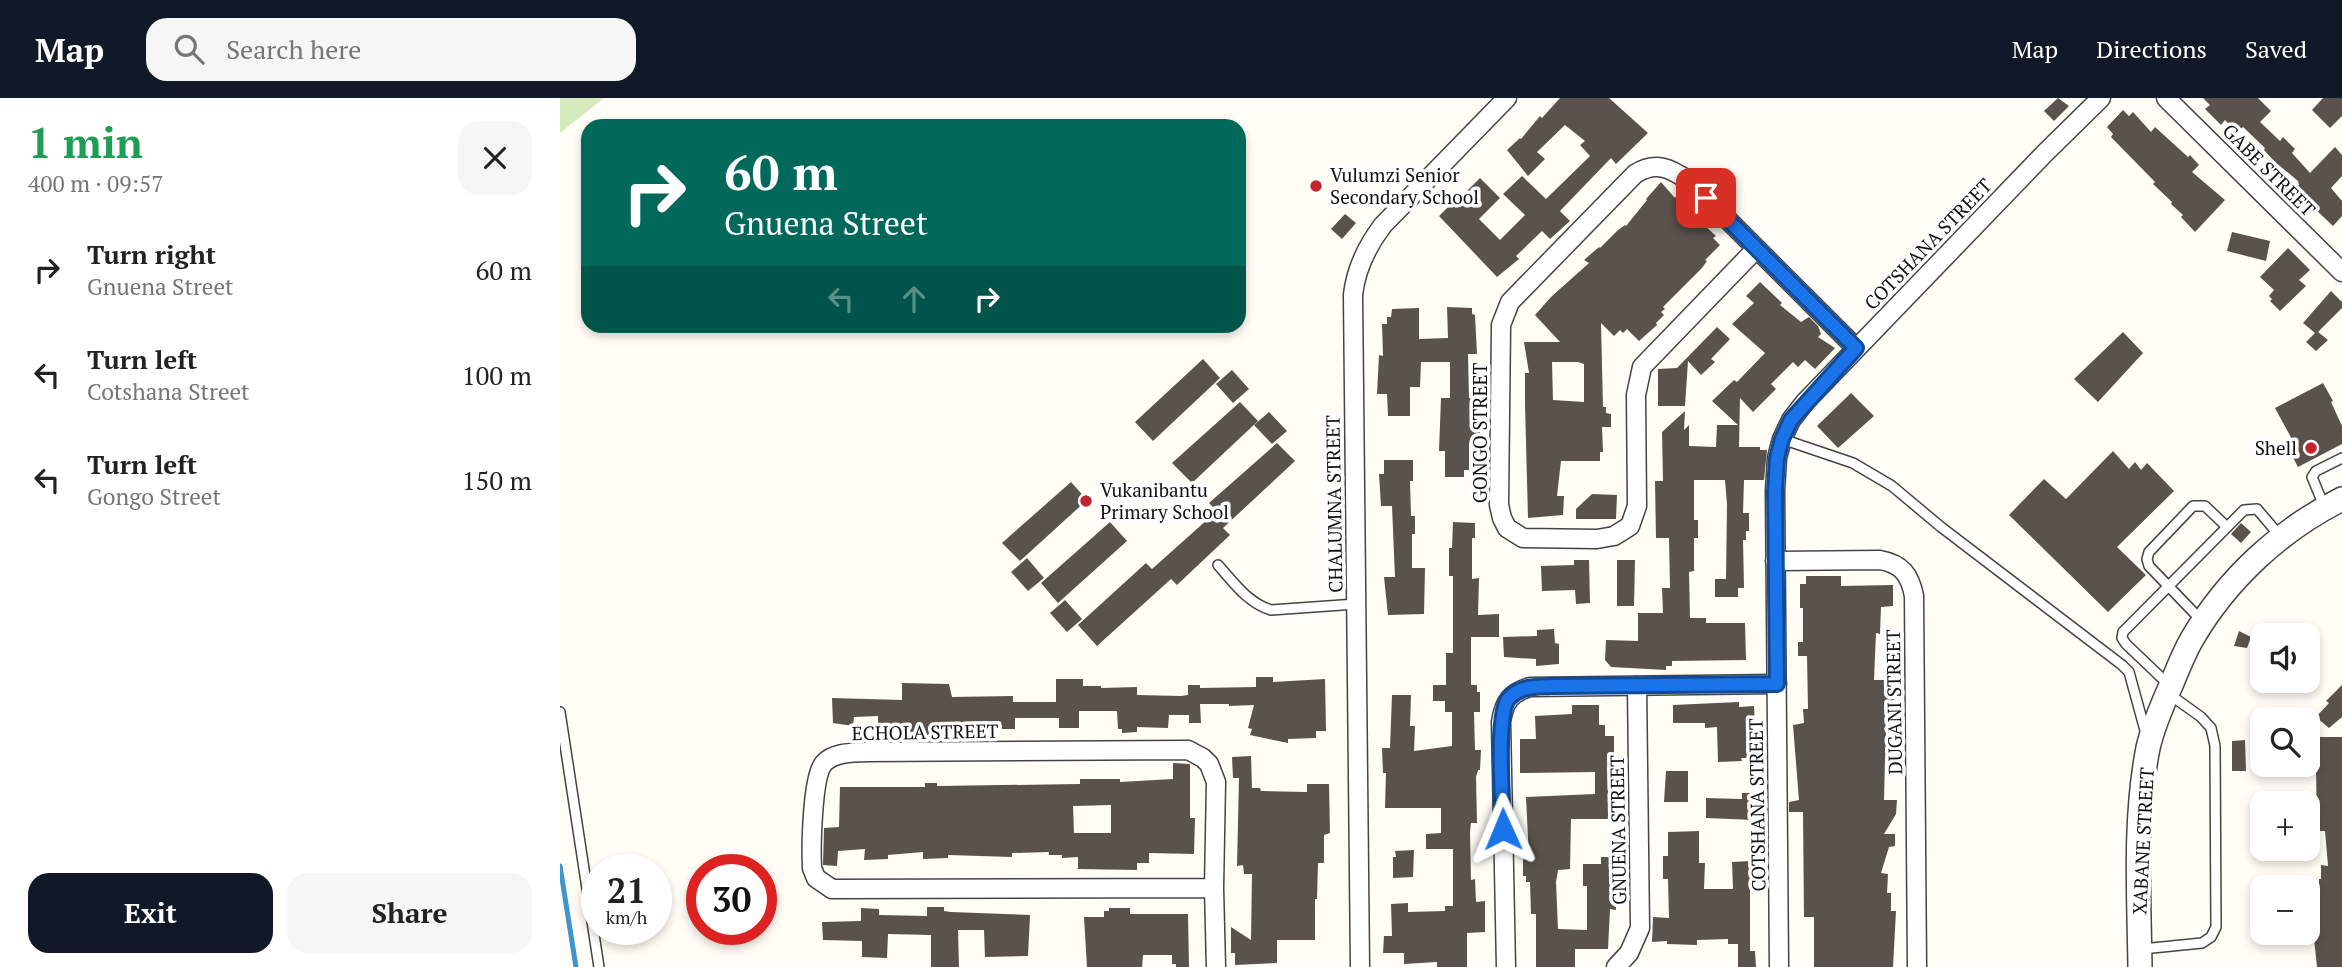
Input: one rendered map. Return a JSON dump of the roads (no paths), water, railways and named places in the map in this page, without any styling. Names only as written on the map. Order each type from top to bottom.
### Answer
[{"type":"street","name":"CHALUMNA STREET","points":[[1360,967],[1353,295],[1355,279],[1367,249],[1383,225],[1507,98]]},
{"type":"street","name":"COTSHANA STREET","points":[[1779,967],[1775,491],[1777,458],[1782,439],[1798,411],[1856,348],[2101,98]]},
{"type":"street","name":"GABE STREET","points":[[2166,98],[2342,272]]},
{"type":"street","name":"GONGO STREET","points":[[1756,249],[1642,367],[1636,395],[1637,506],[1630,526],[1614,536],[1597,539],[1523,538],[1513,533],[1502,518],[1499,505],[1501,325],[1510,302],[1635,174],[1654,165],[1675,171],[1689,181],[1856,348]]},
{"type":"street","name":"XABANE STREET","points":[[2140,958],[2141,798],[2149,746],[2169,689],[2202,622],[2244,570],[2281,537],[2333,503]]},
{"type":"street","name":"DUGANI STREET","points":[[1775,561],[1880,560],[1892,562],[1908,574],[1914,596],[1917,967]]},
{"type":"street","points":[[1506,967],[1502,722],[1505,704],[1519,691],[1530,687],[1777,684]]},
{"type":"street","name":"GNUENA STREET","points":[[1616,967],[1629,953],[1640,928],[1637,685]]},
{"type":"street","name":"ECHOLA STREET","points":[[1214,887],[832,889],[816,878],[812,868],[816,781],[825,762],[834,756],[848,754],[1188,750],[1209,764],[1216,782],[1216,967]]},
{"type":"lane","points":[[1782,439],[1853,463],[1892,486],[1941,527],[2122,665],[2129,672],[2133,683],[2149,746]]},
{"type":"lane","points":[[2333,503],[2312,477],[2316,471],[2342,458]]},
{"type":"lane","points":[[2202,622],[2167,587],[2149,566],[2147,559],[2149,552],[2193,506],[2205,506],[2227,527]]},
{"type":"lane","points":[[2140,958],[2202,943],[2211,937],[2216,927],[2215,747],[2211,729],[2126,644],[2122,638],[2123,632],[2244,510],[2257,509],[2281,537]]},
{"type":"lane","points":[[1218,565],[1255,604],[1271,610],[1356,604]]},
{"type":"lane","points":[[560,712],[599,967]]},
{"type":"waterway","points":[[560,866],[576,967]]},
{"type":"place","name":"Vulumzi Senior Secondary School","points":[[1316,186]]},
{"type":"place","name":"Shell","points":[[2311,448]]},
{"type":"place","name":"Vukanibantu Primary School","points":[[1086,501]]}]
